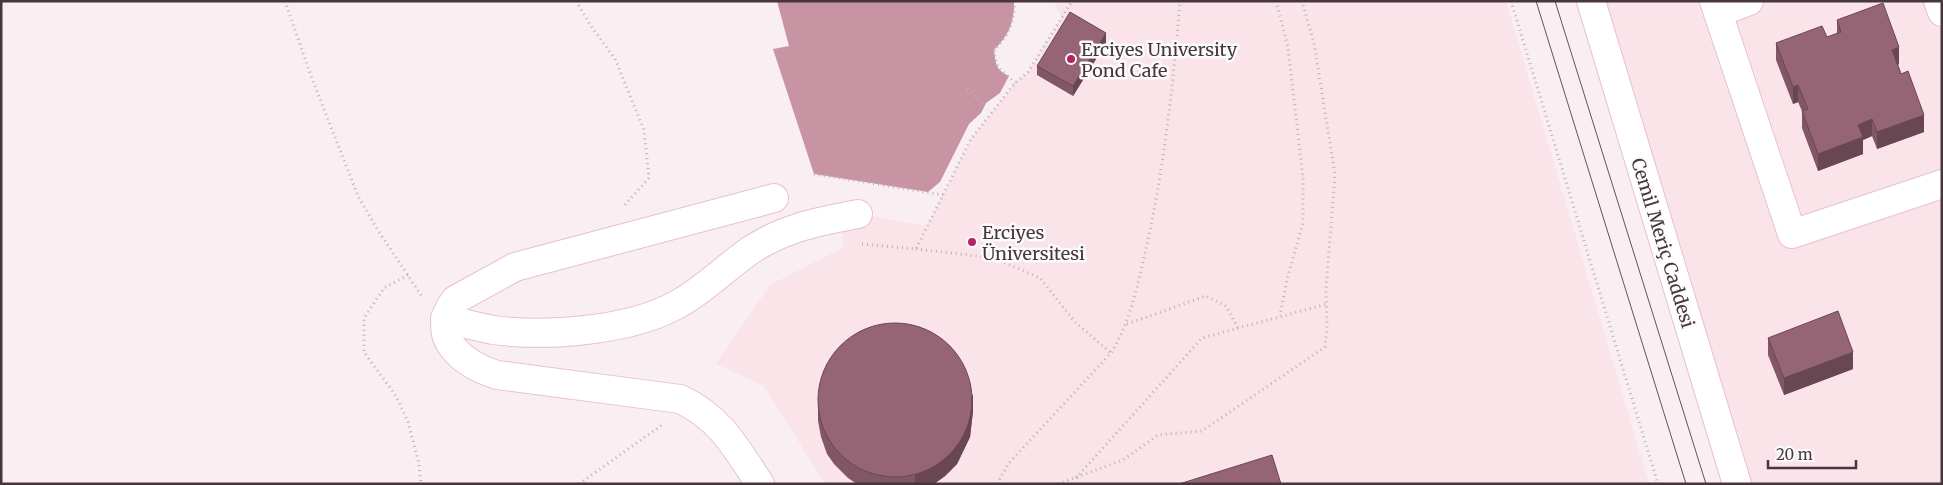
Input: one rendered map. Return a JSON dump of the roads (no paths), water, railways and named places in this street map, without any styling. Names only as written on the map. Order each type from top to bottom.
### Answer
[{"type":"street","name":"Cemil Meriç Caddesi","points":[[1591,1],[1737,484]]},
{"type":"street","points":[[1749,1],[1716,7],[1792,234],[1942,184]]},
{"type":"street","points":[[1938,1],[1942,12]]},
{"type":"street","points":[[760,484],[720,426],[695,406],[680,399],[497,375],[483,370],[460,356],[447,337],[445,318],[449,308],[456,300],[515,267],[774,198]]},
{"type":"street","points":[[445,318],[493,330],[523,332],[554,332],[596,328],[639,319],[679,304],[752,250],[776,236],[801,226],[858,214]]},
{"type":"tram line","points":[[1536,1],[1686,484]]},
{"type":"tram line","points":[[1555,1],[1706,484]]},
{"type":"place","name":"Erciyes University Pond Cafe","points":[[1071,59]]},
{"type":"place","name":"Erciyes Üniversitesi","points":[[972,242]]}]
